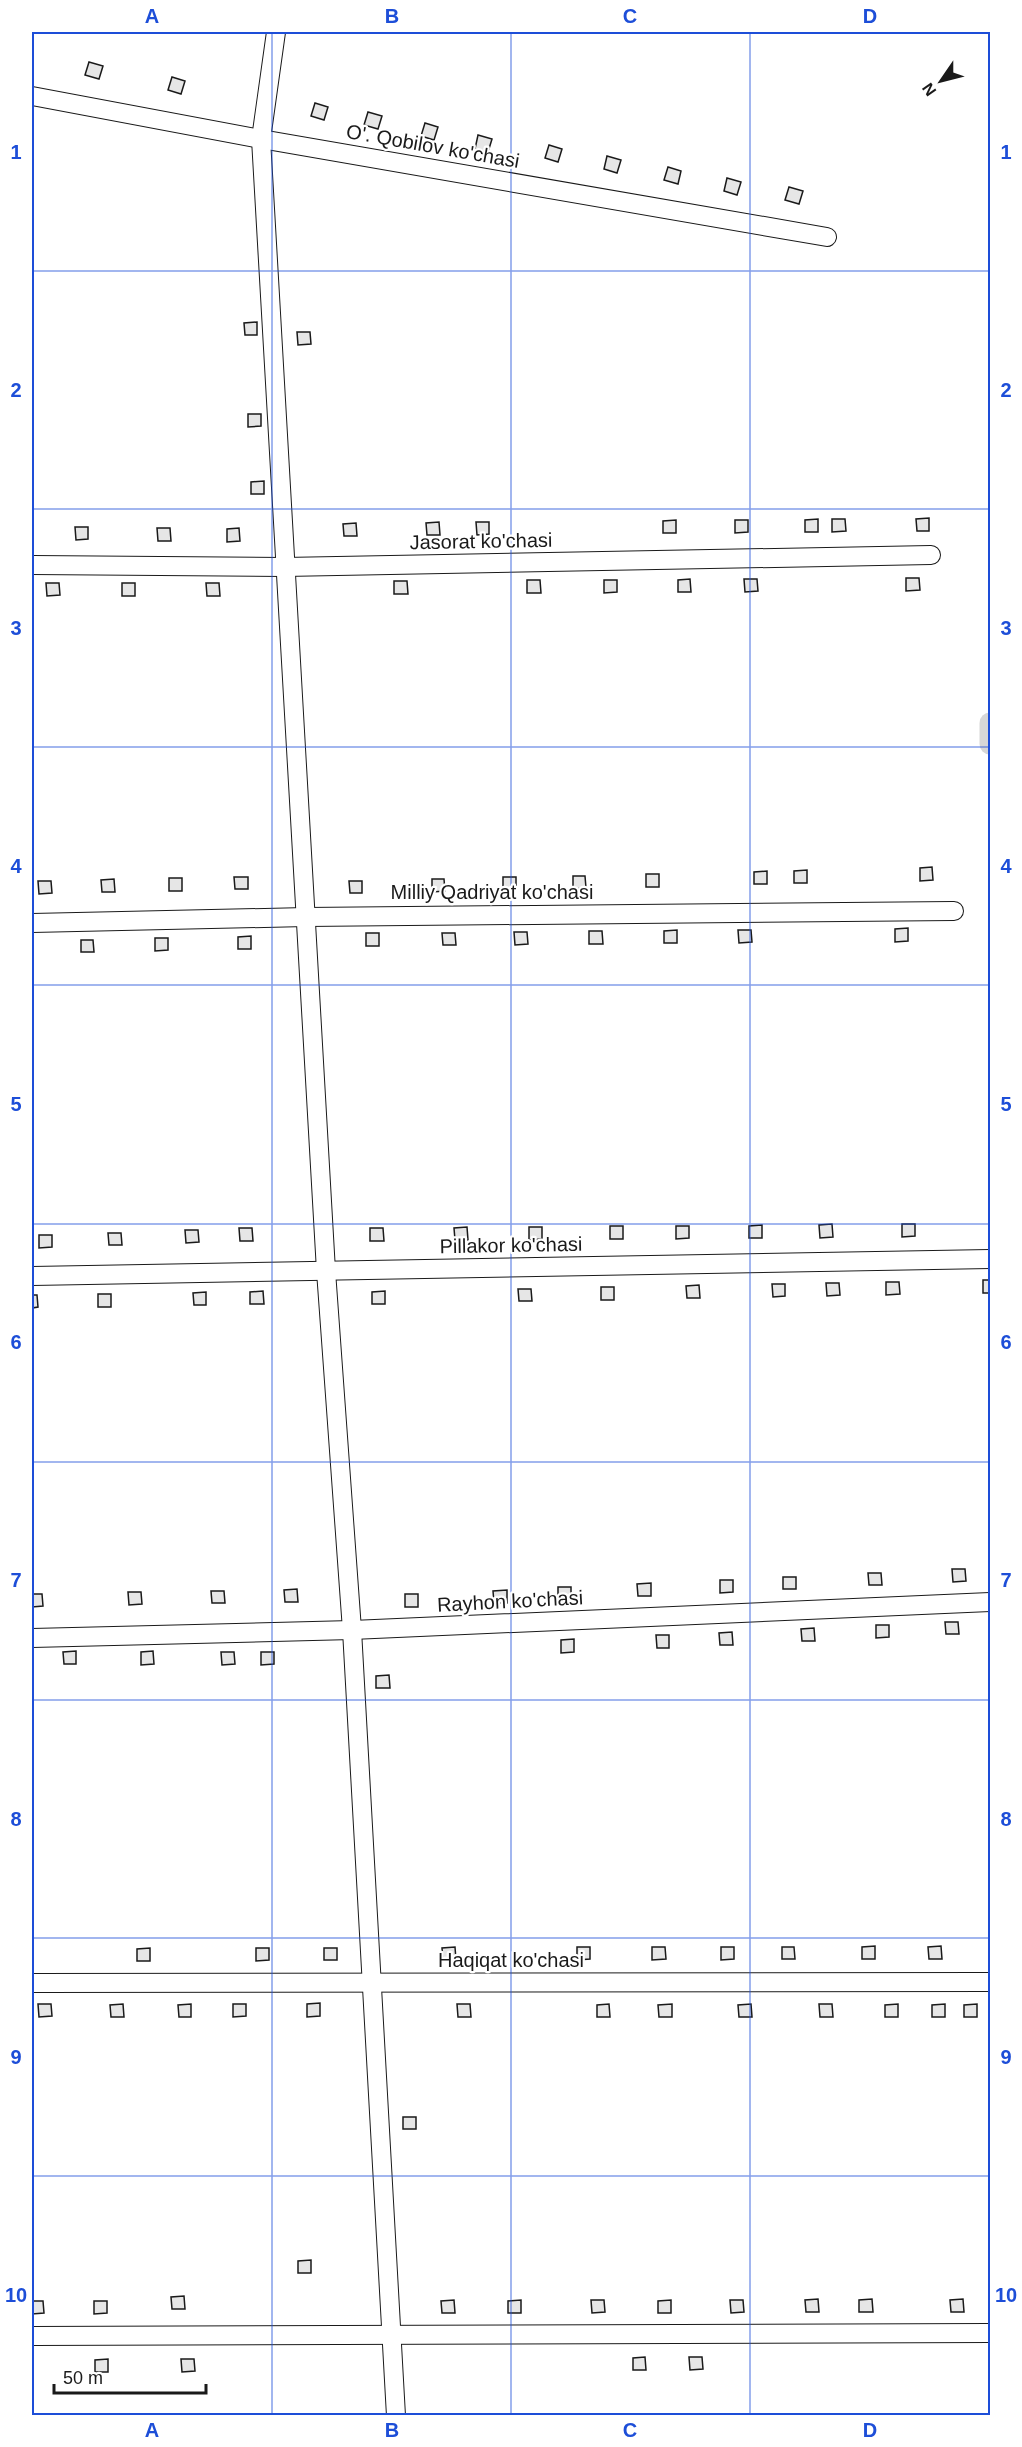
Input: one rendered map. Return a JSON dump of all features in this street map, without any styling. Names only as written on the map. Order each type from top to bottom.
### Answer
[{"type":"street","points":[[276,32],[261,139],[326,1271],[352,1630],[396,2415]]},
{"type":"street","name":"O'. Qobilov ko'chasi","points":[[32,96],[261,139],[827,237]]},
{"type":"street","name":"Jasorat ko'chasi","points":[[32,565],[284,567],[931,555]]},
{"type":"street","name":"Milliy Qadriyat ko'chasi","points":[[32,923],[306,916],[954,911]]},
{"type":"street","name":"Pillakor ko'chasi","points":[[32,1276],[990,1259]]},
{"type":"street","name":"Rayhon ko'chasi","points":[[32,1638],[352,1630],[990,1602]]},
{"type":"street","name":"Haqiqat ko'chasi","points":[[32,1983],[990,1982]]},
{"type":"street","points":[[32,2336],[391,2333],[990,2333]]},
{"type":"building","points":[[89,62],[103,66],[99,79],[85,75]]},
{"type":"building","points":[[172,77],[185,81],[181,94],[168,90]]},
{"type":"building","points":[[315,103],[328,107],[324,120],[311,116]]},
{"type":"building","points":[[368,112],[382,116],[378,129],[364,125]]},
{"type":"building","points":[[425,123],[438,127],[434,140],[421,136]]},
{"type":"building","points":[[478,135],[492,139],[488,152],[475,149]]},
{"type":"building","points":[[549,145],[562,149],[558,162],[545,158]]},
{"type":"building","points":[[607,156],[621,160],[617,173],[604,169]]},
{"type":"building","points":[[668,167],[681,171],[678,184],[664,180]]},
{"type":"building","points":[[727,178],[741,182],[737,195],[724,191]]},
{"type":"building","points":[[789,187],[803,191],[799,204],[785,200]]},
{"type":"building","points":[[257,322],[257,335],[245,335],[244,323]]},
{"type":"building","points":[[297,332],[310,332],[311,344],[298,345]]},
{"type":"building","points":[[248,414],[261,414],[261,426],[248,427]]},
{"type":"building","points":[[264,481],[264,494],[251,494],[251,482]]},
{"type":"building","points":[[929,518],[929,531],[917,531],[916,519]]},
{"type":"building","points":[[818,519],[818,532],[805,532],[805,520]]},
{"type":"building","points":[[832,519],[845,519],[846,531],[832,532]]},
{"type":"building","points":[[676,520],[676,533],[663,533],[663,521]]},
{"type":"building","points":[[735,520],[748,520],[748,532],[735,533]]},
{"type":"building","points":[[439,522],[440,535],[427,535],[426,523]]},
{"type":"building","points":[[476,522],[489,522],[489,534],[477,535]]},
{"type":"building","points":[[356,523],[357,536],[344,536],[343,524]]},
{"type":"building","points":[[75,527],[88,527],[88,539],[76,540]]},
{"type":"building","points":[[157,528],[170,528],[171,541],[158,541]]},
{"type":"building","points":[[239,528],[240,541],[227,542],[227,529]]},
{"type":"building","points":[[906,578],[919,578],[920,590],[906,591]]},
{"type":"building","points":[[690,579],[691,592],[678,592],[678,580]]},
{"type":"building","points":[[744,579],[757,579],[758,591],[745,592]]},
{"type":"building","points":[[527,580],[540,580],[541,593],[527,593]]},
{"type":"building","points":[[604,580],[617,580],[617,592],[604,593]]},
{"type":"building","points":[[394,581],[407,581],[408,594],[394,594]]},
{"type":"building","points":[[46,583],[59,583],[60,595],[47,596]]},
{"type":"building","points":[[122,583],[135,583],[135,596],[122,596]]},
{"type":"building","points":[[206,583],[219,583],[220,596],[207,596]]},
{"type":"building","points":[[932,867],[933,880],[920,881],[920,868]]},
{"type":"building","points":[[807,870],[807,883],[794,883],[794,871]]},
{"type":"building","points":[[767,871],[767,884],[754,884],[754,872]]},
{"type":"building","points":[[646,874],[659,874],[659,887],[646,887]]},
{"type":"building","points":[[573,876],[585,876],[586,888],[573,889]]},
{"type":"building","points":[[234,877],[248,877],[248,889],[235,889]]},
{"type":"building","points":[[503,877],[516,877],[516,890],[503,890]]},
{"type":"building","points":[[169,878],[182,878],[182,891],[169,891]]},
{"type":"building","points":[[114,879],[115,892],[102,892],[101,880]]},
{"type":"building","points":[[432,879],[444,879],[445,891],[432,892]]},
{"type":"building","points":[[38,881],[51,881],[52,893],[39,894]]},
{"type":"building","points":[[349,881],[362,881],[362,893],[350,893]]},
{"type":"building","points":[[908,928],[908,941],[895,942],[895,929]]},
{"type":"building","points":[[677,930],[677,943],[664,943],[664,931]]},
{"type":"building","points":[[738,930],[751,930],[752,942],[739,943]]},
{"type":"building","points":[[589,931],[602,931],[603,944],[589,944]]},
{"type":"building","points":[[514,932],[527,932],[528,944],[515,945]]},
{"type":"building","points":[[366,933],[379,933],[379,946],[366,946]]},
{"type":"building","points":[[442,933],[455,933],[456,945],[443,945]]},
{"type":"building","points":[[251,936],[251,949],[238,949],[238,937]]},
{"type":"building","points":[[155,938],[168,938],[168,950],[155,951]]},
{"type":"building","points":[[81,940],[93,940],[94,952],[81,952]]},
{"type":"building","points":[[832,1224],[833,1237],[820,1238],[819,1225]]},
{"type":"building","points":[[902,1224],[915,1224],[915,1236],[902,1237]]},
{"type":"building","points":[[762,1225],[762,1238],[749,1238],[749,1226]]},
{"type":"building","points":[[610,1226],[623,1226],[623,1239],[610,1239]]},
{"type":"building","points":[[676,1226],[689,1226],[689,1238],[676,1239]]},
{"type":"building","points":[[467,1227],[468,1240],[455,1240],[454,1228]]},
{"type":"building","points":[[529,1227],[542,1227],[542,1239],[529,1240]]},
{"type":"building","points":[[239,1228],[252,1228],[253,1241],[240,1241]]},
{"type":"building","points":[[370,1228],[383,1228],[384,1241],[370,1241]]},
{"type":"building","points":[[185,1230],[198,1230],[199,1242],[186,1243]]},
{"type":"building","points":[[108,1233],[121,1233],[122,1245],[109,1245]]},
{"type":"building","points":[[39,1235],[52,1235],[52,1247],[39,1248]]},
{"type":"building","points":[[983,1280],[990,1280],[990,1293],[983,1293]]},
{"type":"building","points":[[886,1282],[899,1282],[900,1294],[886,1295]]},
{"type":"building","points":[[826,1283],[839,1283],[840,1295],[827,1296]]},
{"type":"building","points":[[772,1284],[785,1284],[785,1296],[773,1297]]},
{"type":"building","points":[[699,1285],[700,1298],[687,1298],[686,1286]]},
{"type":"building","points":[[601,1287],[614,1287],[614,1300],[601,1300]]},
{"type":"building","points":[[518,1289],[531,1289],[532,1301],[519,1301]]},
{"type":"building","points":[[263,1291],[264,1304],[250,1304],[250,1292]]},
{"type":"building","points":[[385,1291],[385,1304],[372,1304],[372,1292]]},
{"type":"building","points":[[206,1292],[206,1305],[194,1305],[193,1293]]},
{"type":"building","points":[[98,1294],[111,1294],[111,1307],[98,1307]]},
{"type":"building","points":[[32,1295],[37,1295],[38,1307],[32,1308]]},
{"type":"building","points":[[952,1569],[965,1569],[966,1581],[953,1582]]},
{"type":"building","points":[[868,1573],[881,1573],[882,1585],[869,1585]]},
{"type":"building","points":[[783,1577],[796,1577],[796,1589],[783,1589]]},
{"type":"building","points":[[720,1580],[733,1580],[733,1592],[720,1593]]},
{"type":"building","points":[[651,1583],[651,1596],[638,1596],[637,1584]]},
{"type":"building","points":[[558,1587],[571,1587],[571,1600],[558,1600]]},
{"type":"building","points":[[297,1589],[298,1602],[285,1602],[284,1590]]},
{"type":"building","points":[[507,1590],[507,1603],[494,1603],[493,1591]]},
{"type":"building","points":[[211,1591],[224,1591],[225,1603],[212,1603]]},
{"type":"building","points":[[128,1592],[141,1592],[142,1604],[129,1605]]},
{"type":"building","points":[[32,1594],[42,1594],[43,1606],[32,1607]]},
{"type":"building","points":[[405,1594],[418,1594],[418,1607],[405,1607]]},
{"type":"building","points":[[945,1622],[958,1622],[959,1634],[946,1634]]},
{"type":"building","points":[[876,1625],[889,1625],[889,1637],[876,1638]]},
{"type":"building","points":[[814,1628],[815,1641],[802,1641],[801,1629]]},
{"type":"building","points":[[732,1632],[733,1645],[720,1645],[719,1633]]},
{"type":"building","points":[[656,1635],[669,1635],[669,1648],[657,1648]]},
{"type":"building","points":[[574,1639],[574,1652],[561,1653],[561,1640]]},
{"type":"building","points":[[76,1651],[76,1664],[64,1664],[63,1652]]},
{"type":"building","points":[[153,1651],[154,1664],[141,1665],[141,1652]]},
{"type":"building","points":[[221,1652],[234,1652],[235,1664],[222,1665]]},
{"type":"building","points":[[261,1652],[274,1652],[274,1664],[261,1665]]},
{"type":"building","points":[[389,1675],[390,1688],[376,1688],[376,1676]]},
{"type":"building","points":[[875,1946],[875,1959],[862,1959],[862,1947]]},
{"type":"building","points":[[941,1946],[942,1959],[929,1959],[928,1947]]},
{"type":"building","points":[[455,1947],[456,1960],[443,1960],[442,1948]]},
{"type":"building","points":[[577,1947],[590,1947],[590,1959],[577,1960]]},
{"type":"building","points":[[652,1947],[665,1947],[666,1959],[652,1960]]},
{"type":"building","points":[[721,1947],[734,1947],[734,1959],[721,1960]]},
{"type":"building","points":[[782,1947],[794,1947],[795,1959],[782,1959]]},
{"type":"building","points":[[150,1948],[150,1961],[137,1961],[137,1949]]},
{"type":"building","points":[[256,1948],[269,1948],[269,1960],[256,1961]]},
{"type":"building","points":[[324,1948],[337,1948],[337,1960],[324,1960]]},
{"type":"building","points":[[320,2003],[320,2016],[307,2017],[307,2004]]},
{"type":"building","points":[[38,2004],[51,2004],[52,2016],[39,2017]]},
{"type":"building","points":[[123,2004],[124,2017],[111,2017],[110,2005]]},
{"type":"building","points":[[191,2004],[191,2017],[179,2017],[178,2005]]},
{"type":"building","points":[[233,2004],[246,2004],[246,2016],[233,2017]]},
{"type":"building","points":[[457,2004],[470,2004],[471,2017],[458,2017]]},
{"type":"building","points":[[609,2004],[610,2017],[597,2017],[597,2005]]},
{"type":"building","points":[[672,2004],[672,2017],[659,2017],[658,2005]]},
{"type":"building","points":[[751,2004],[752,2017],[739,2017],[738,2005]]},
{"type":"building","points":[[819,2004],[832,2004],[833,2017],[820,2017]]},
{"type":"building","points":[[898,2004],[898,2017],[885,2017],[885,2005]]},
{"type":"building","points":[[945,2004],[945,2017],[932,2017],[932,2005]]},
{"type":"building","points":[[977,2004],[977,2017],[964,2017],[964,2005]]},
{"type":"building","points":[[403,2117],[416,2117],[416,2129],[403,2129]]},
{"type":"building","points":[[311,2260],[311,2273],[298,2273],[298,2261]]},
{"type":"building","points":[[184,2296],[185,2309],[172,2309],[171,2297]]},
{"type":"building","points":[[818,2299],[819,2312],[806,2312],[805,2300]]},
{"type":"building","points":[[872,2299],[873,2312],[859,2312],[859,2300]]},
{"type":"building","points":[[963,2299],[964,2312],[951,2312],[950,2300]]},
{"type":"building","points":[[454,2300],[455,2313],[442,2313],[441,2301]]},
{"type":"building","points":[[521,2300],[521,2313],[508,2313],[508,2301]]},
{"type":"building","points":[[591,2300],[604,2300],[605,2312],[592,2313]]},
{"type":"building","points":[[671,2300],[671,2313],[658,2313],[658,2301]]},
{"type":"building","points":[[730,2300],[743,2300],[744,2312],[731,2313]]},
{"type":"building","points":[[32,2301],[43,2301],[44,2313],[32,2314]]},
{"type":"building","points":[[94,2301],[107,2301],[107,2313],[94,2314]]},
{"type":"building","points":[[645,2357],[646,2370],[633,2370],[633,2358]]},
{"type":"building","points":[[689,2357],[702,2357],[703,2369],[690,2370]]},
{"type":"building","points":[[108,2359],[108,2372],[95,2372],[95,2360]]},
{"type":"building","points":[[181,2359],[194,2359],[195,2371],[182,2372]]},
{"type":"waterway","points":[[990,723],[990,744]]}]
